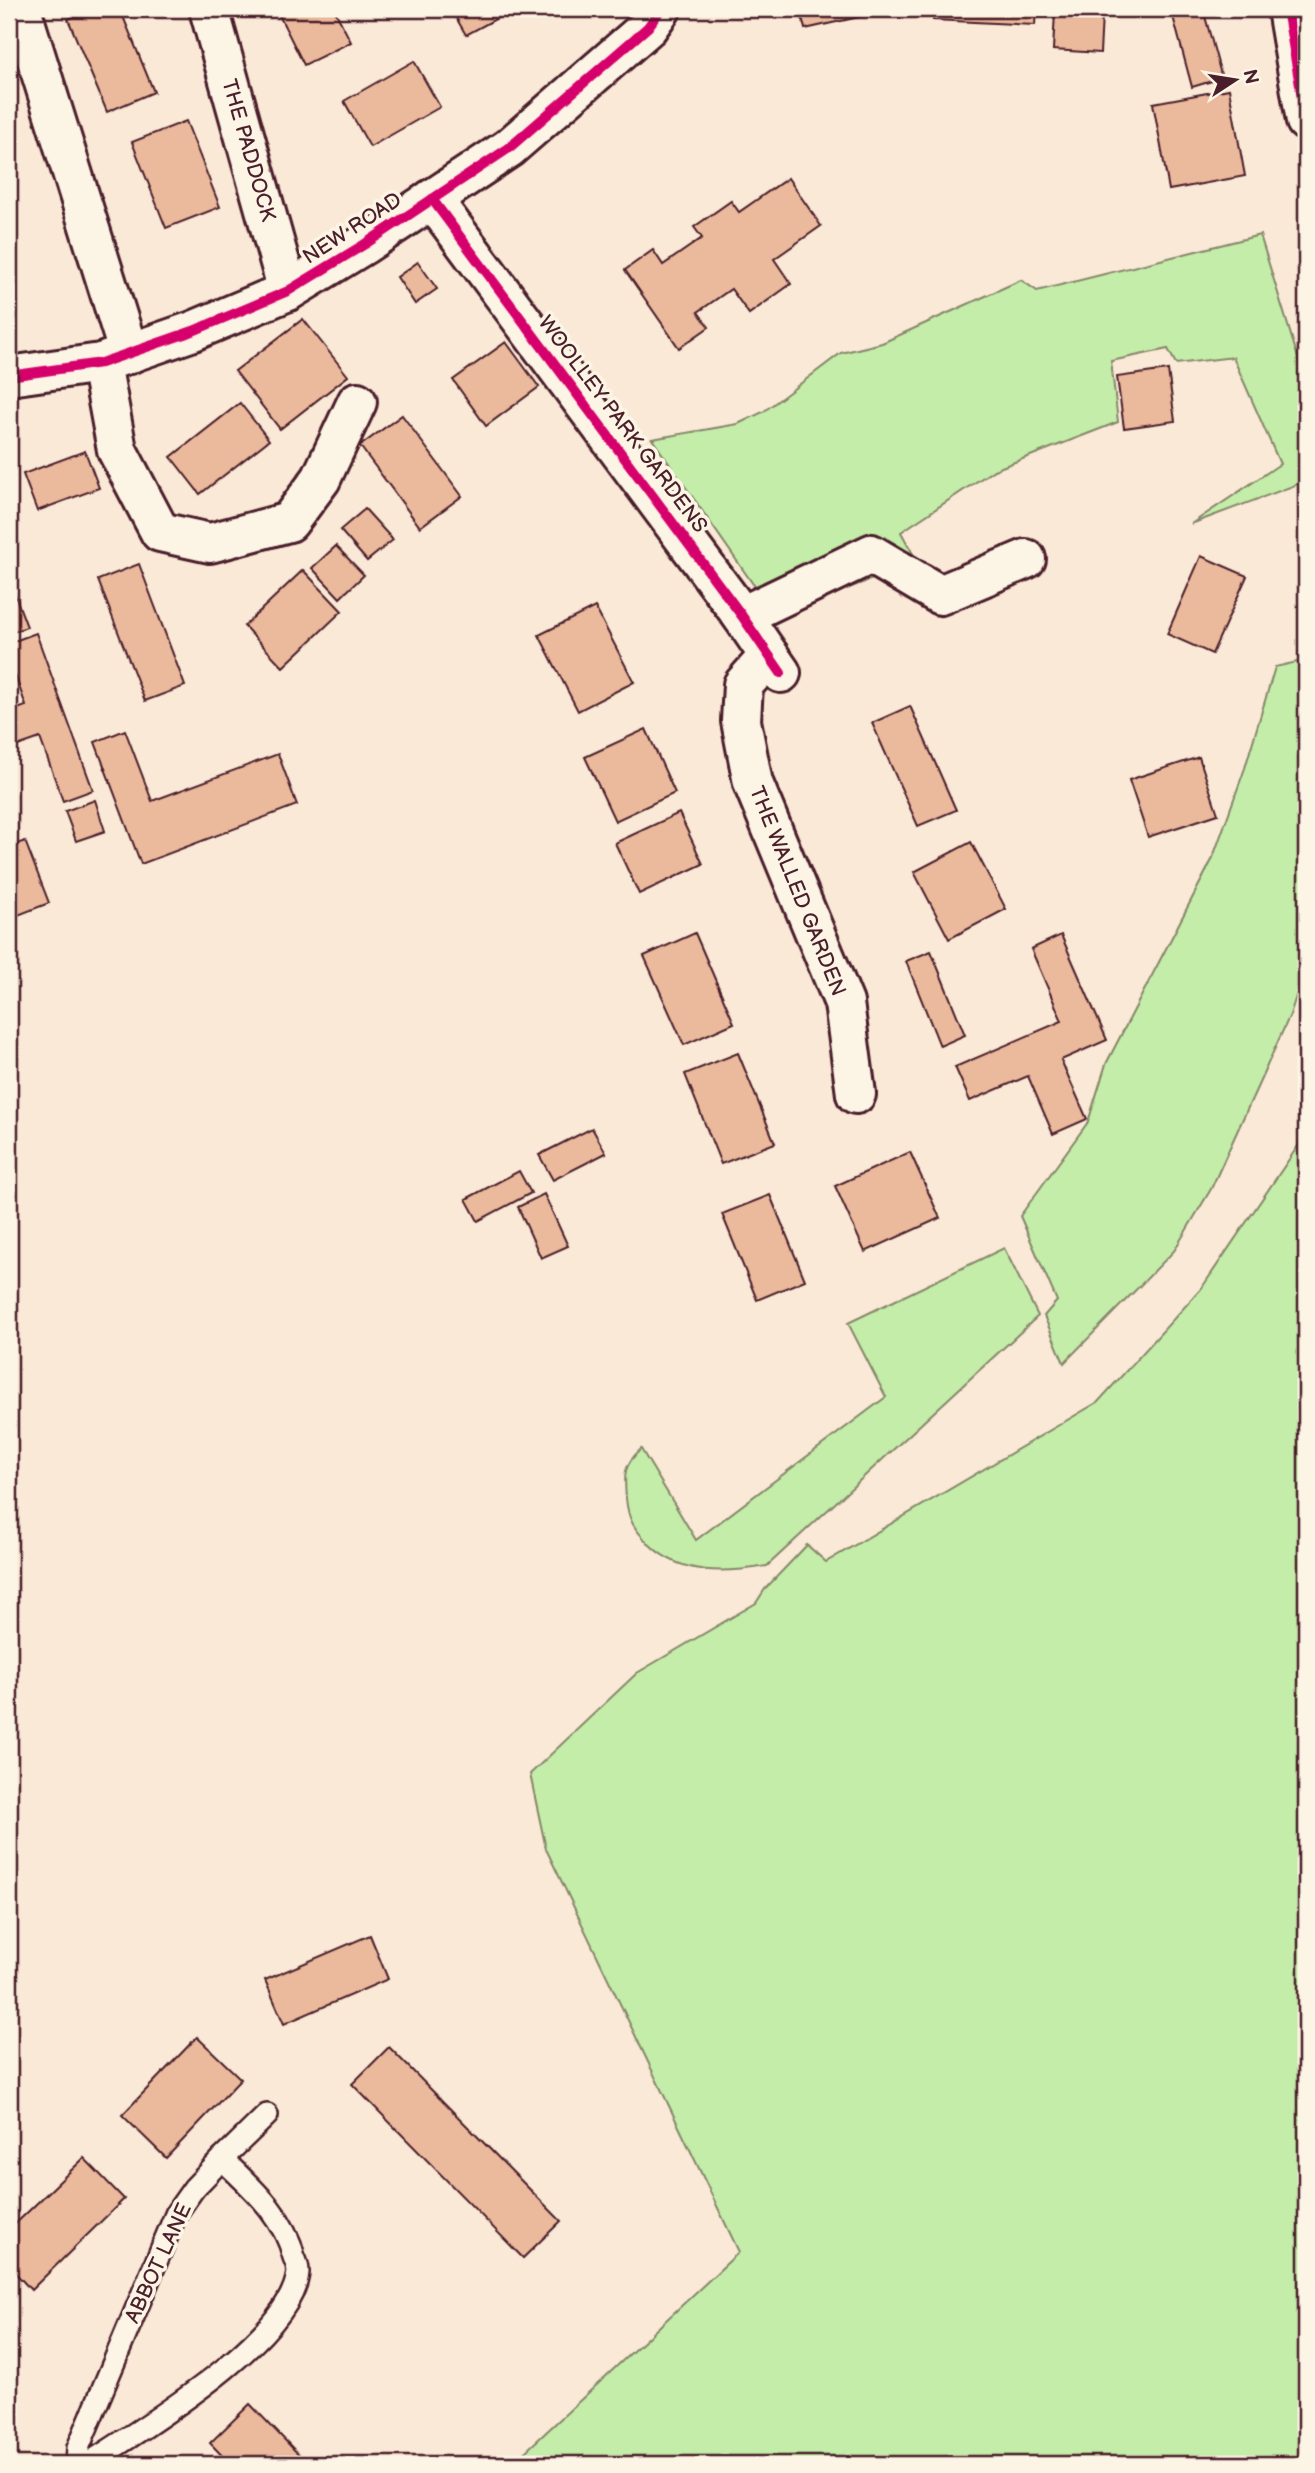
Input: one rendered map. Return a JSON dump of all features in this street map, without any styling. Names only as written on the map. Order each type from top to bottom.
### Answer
[{"type":"street","points":[[21,9],[115,359],[117,450],[160,532],[210,543],[289,522],[321,479],[357,402]]},
{"type":"street","name":"THE PADDOCK","points":[[209,9],[288,291]]},
{"type":"street","name":"NEW ROAD","points":[[9,376],[115,359],[193,331],[288,291],[365,244],[509,148],[648,27],[662,9]]},
{"type":"street","points":[[1287,9],[1306,121]]},
{"type":"street","name":"WOOLLEY PARK GARDENS","points":[[432,199],[775,664]]},
{"type":"street","points":[[742,616],[871,554],[940,595],[1026,559]]},
{"type":"street","name":"THE WALLED GARDEN","points":[[775,664],[743,685],[741,721],[752,783],[844,1003],[856,1094]]},
{"type":"lane","name":"ABBOT LANE","points":[[77,2464],[78,2448],[172,2223],[194,2188],[267,2115]]},
{"type":"lane","points":[[88,2464],[203,2386],[269,2327],[288,2301],[298,2272],[282,2224],[260,2195],[222,2159]]},
{"type":"green space","points":[[1260,235],[1306,384],[1306,481],[1191,524],[1280,464],[1233,357],[1176,364],[1168,349],[1111,361],[1118,422],[994,470],[901,532],[913,554],[875,578],[810,603],[784,602],[753,584],[652,439],[738,424],[763,412],[841,353],[882,343],[1021,280],[1037,291]]},
{"type":"green space","points":[[1306,660],[1306,965],[1290,1015],[1211,1189],[1174,1251],[1064,1363],[1044,1316],[1057,1301],[1020,1216],[1088,1122],[1106,1064],[1212,860],[1245,768],[1275,667]]},
{"type":"green space","points":[[1306,1124],[1306,2464],[512,2464],[739,2252],[546,1849],[530,1774],[637,1673],[756,1603],[765,1589],[807,1545],[826,1562],[1098,1402],[1201,1289],[1298,1146]]},
{"type":"green space","points":[[1004,1248],[1038,1316],[767,1566],[720,1571],[690,1567],[663,1555],[640,1534],[628,1512],[625,1483],[628,1466],[641,1449],[696,1540],[886,1397],[848,1323]]},
{"type":"building","points":[[93,9],[120,9],[154,92],[107,112],[68,19]]},
{"type":"building","points":[[276,9],[334,9],[351,42],[304,65]]},
{"type":"building","points":[[451,9],[514,9],[466,35]]},
{"type":"building","points":[[800,9],[895,9],[805,29]]},
{"type":"building","points":[[933,9],[1036,9],[1035,25],[933,20]]},
{"type":"building","points":[[1171,9],[1203,9],[1222,78],[1192,87]]},
{"type":"building","points":[[1055,12],[1102,15],[1100,53],[1053,50]]},
{"type":"building","points":[[414,61],[440,107],[370,147],[344,101]]},
{"type":"building","points":[[1229,89],[1245,176],[1169,190],[1153,103]]},
{"type":"building","points":[[186,121],[220,207],[166,228],[132,142]]},
{"type":"building","points":[[788,178],[821,226],[774,259],[791,284],[749,314],[731,289],[698,312],[709,327],[679,348],[625,270],[653,250],[663,265],[702,238],[694,227],[731,201],[739,212]]},
{"type":"building","points":[[418,262],[437,289],[415,304],[397,277]]},
{"type":"building","points":[[303,319],[348,376],[280,429],[235,371]]},
{"type":"building","points":[[506,342],[539,387],[486,426],[453,380]]},
{"type":"building","points":[[1168,370],[1175,421],[1124,428],[1117,377]]},
{"type":"building","points":[[240,403],[269,440],[200,494],[171,457]]},
{"type":"building","points":[[402,415],[462,496],[420,527],[360,446]]},
{"type":"building","points":[[85,451],[99,488],[37,511],[23,474]]},
{"type":"building","points":[[365,509],[393,540],[367,561],[340,530]]},
{"type":"building","points":[[336,546],[364,575],[340,598],[312,568]]},
{"type":"building","points":[[1201,556],[1247,576],[1212,654],[1167,634]]},
{"type":"building","points":[[139,564],[185,686],[145,701],[98,580]]},
{"type":"building","points":[[303,570],[342,611],[283,667],[244,626]]},
{"type":"building","points":[[9,579],[27,627],[9,633]]},
{"type":"building","points":[[595,607],[634,682],[578,711],[539,635]]},
{"type":"building","points":[[36,633],[93,790],[63,801],[40,738],[9,749],[9,712],[26,706],[9,658],[9,643]]},
{"type":"building","points":[[910,706],[956,810],[918,826],[872,723]]},
{"type":"building","points":[[646,729],[675,793],[615,821],[585,757]]},
{"type":"building","points":[[125,730],[152,801],[278,754],[297,805],[141,864],[95,742]]},
{"type":"building","points":[[1199,757],[1218,814],[1148,837],[1129,780]]},
{"type":"building","points":[[95,800],[105,831],[76,841],[65,811]]},
{"type":"building","points":[[679,813],[703,864],[639,894],[615,843]]},
{"type":"building","points":[[25,841],[49,903],[13,917],[9,905],[9,847]]},
{"type":"building","points":[[971,842],[1006,909],[949,939],[914,872]]},
{"type":"building","points":[[695,933],[734,1023],[684,1045],[644,956]]},
{"type":"building","points":[[1061,935],[1107,1040],[1061,1060],[1087,1119],[1053,1134],[1028,1076],[970,1101],[955,1067],[1062,1021],[1031,949]]},
{"type":"building","points":[[931,951],[965,1035],[940,1046],[906,961]]},
{"type":"building","points":[[738,1053],[775,1143],[721,1164],[685,1074]]},
{"type":"building","points":[[592,1128],[606,1153],[553,1180],[539,1155]]},
{"type":"building","points":[[910,1152],[940,1218],[865,1252],[835,1186]]},
{"type":"building","points":[[519,1171],[531,1193],[478,1221],[466,1199]]},
{"type":"building","points":[[544,1194],[568,1246],[541,1258],[518,1207]]},
{"type":"building","points":[[770,1195],[805,1280],[757,1300],[722,1214]]},
{"type":"building","points":[[370,1935],[388,1979],[284,2024],[265,1980]]},
{"type":"building","points":[[197,2037],[241,2079],[166,2158],[122,2115]]},
{"type":"building","points":[[389,2047],[561,2221],[523,2258],[352,2084]]},
{"type":"building","points":[[84,2158],[124,2199],[31,2290],[9,2266],[9,2230]]},
{"type":"building","points":[[250,2404],[308,2464],[230,2464],[210,2443]]},
{"type":"cycle path","points":[[9,376],[101,363],[193,331],[288,291],[365,244],[509,148],[648,27],[661,9]]},
{"type":"cycle path","points":[[1287,9],[1306,121]]},
{"type":"cycle path","points":[[432,199],[742,616],[781,673]]}]
